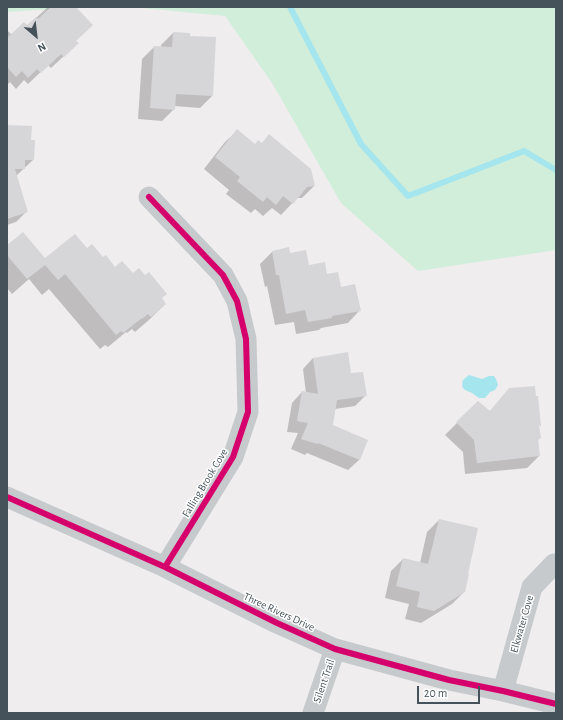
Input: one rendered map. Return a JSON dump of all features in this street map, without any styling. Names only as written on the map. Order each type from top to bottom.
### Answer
[{"type":"street","name":"Falling Brook Cove","points":[[149,197],[223,275],[237,301],[247,347],[248,412],[234,457],[165,567]]},
{"type":"street","name":"Three Rivers Drive","points":[[7,497],[165,567],[277,623],[335,649],[449,680],[556,704]]},
{"type":"street","name":"Elkwater Cove","points":[[503,691],[532,587],[554,564]]},
{"type":"street","name":"Silent Trail","points":[[312,713],[335,649]]},
{"type":"green space","points":[[7,7],[85,7],[7,12]]},
{"type":"green space","points":[[131,7],[556,7],[556,250],[418,271],[341,203],[272,83],[225,16]]},
{"type":"water","points":[[469,375],[482,379],[489,376],[494,376],[498,385],[495,390],[490,392],[485,398],[479,398],[463,388],[463,380]]},
{"type":"building","points":[[51,7],[76,7],[93,25],[76,41],[79,43],[64,57],[61,54],[41,73],[37,69],[28,78],[22,71],[16,77],[7,67],[7,38],[24,22],[27,25],[36,17],[38,19]]},
{"type":"building","points":[[173,32],[190,33],[190,36],[216,37],[213,96],[176,94],[175,110],[150,108],[154,46],[172,47]]},
{"type":"building","points":[[7,125],[32,126],[31,140],[35,140],[34,160],[25,160],[25,169],[15,169],[28,212],[7,219]]},
{"type":"building","points":[[237,129],[255,144],[258,140],[262,143],[269,134],[311,169],[315,186],[307,187],[293,204],[283,196],[276,205],[267,197],[263,202],[237,181],[240,177],[215,157]]},
{"type":"building","points":[[23,232],[45,258],[75,234],[87,248],[92,244],[103,257],[106,255],[115,267],[122,261],[133,273],[139,268],[145,275],[149,272],[167,294],[162,298],[166,304],[151,317],[148,314],[123,333],[121,331],[116,335],[65,274],[58,280],[45,265],[27,279],[7,255],[7,245]]},
{"type":"building","points":[[289,247],[290,253],[306,250],[309,265],[325,262],[327,274],[338,272],[341,287],[355,284],[361,311],[308,322],[305,310],[286,314],[279,275],[276,275],[272,251]]},
{"type":"building","points":[[348,352],[351,373],[363,372],[367,396],[337,400],[333,425],[368,440],[360,460],[318,443],[317,444],[301,439],[308,423],[297,421],[302,391],[318,394],[313,358]]},
{"type":"building","points":[[535,386],[536,396],[538,396],[541,426],[539,426],[541,438],[538,439],[540,456],[477,463],[474,440],[456,422],[478,401],[490,411],[509,388]]},
{"type":"building","points":[[439,519],[478,528],[465,592],[434,611],[417,607],[420,592],[396,586],[403,558],[428,564]]},
{"type":"waterway","points":[[290,7],[361,144],[408,196],[524,151],[556,170]]},
{"type":"cycle path","points":[[149,197],[223,275],[237,301],[246,339],[248,412],[233,457],[165,567]]},
{"type":"cycle path","points":[[7,497],[165,567],[277,623],[335,649],[449,680],[556,704]]}]
